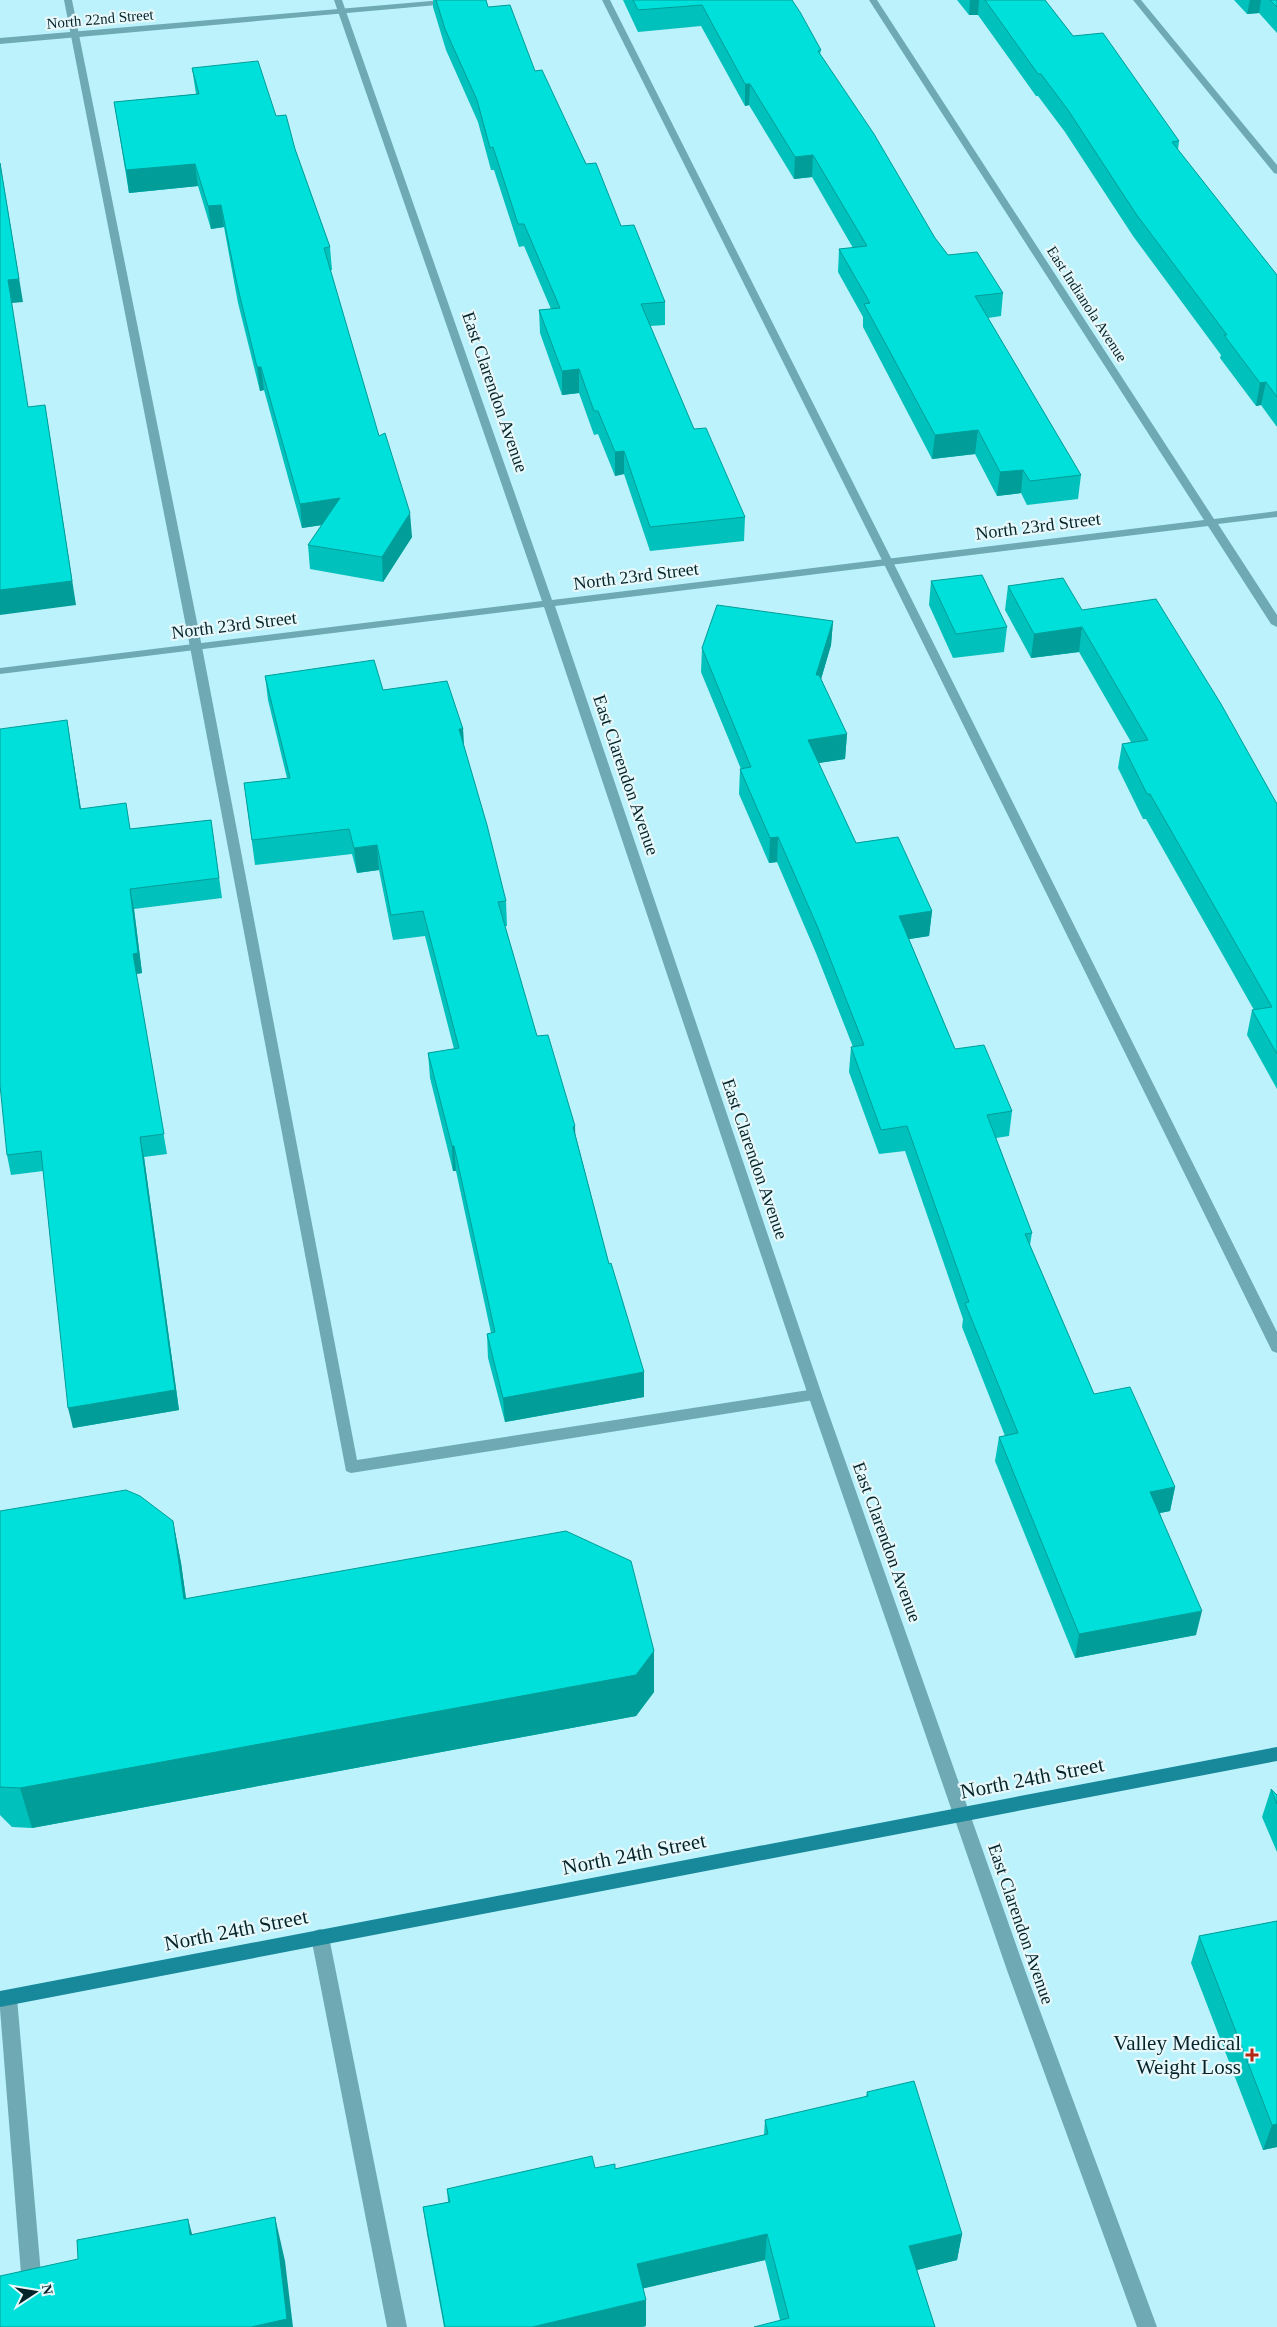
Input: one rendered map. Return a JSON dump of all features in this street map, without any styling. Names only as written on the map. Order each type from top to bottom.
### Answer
[{"type":"main road","name":"North 24th Street","points":[[4,1998],[1277,1754]]},
{"type":"street","points":[[68,0],[196,647],[351,1467],[815,1395]]},
{"type":"street","name":"North 22nd Street","points":[[0,41],[74,35],[340,6],[471,0]]},
{"type":"street","name":"East Indianola Avenue","points":[[873,0],[1277,624]]},
{"type":"street","points":[[1137,0],[1277,171]]},
{"type":"street","name":"East Clarendon Avenue","points":[[340,6],[548,604],[815,1395],[963,1813],[1017,1973],[1147,2327]]},
{"type":"street","name":"North 23rd Street","points":[[0,671],[1277,514]]},
{"type":"street","points":[[320,1937],[397,2327]]},
{"type":"street","points":[[4,1998],[32,2296]]},
{"type":"lane","points":[[606,0],[888,562],[1277,1347]]},
{"type":"building","points":[[436,0],[486,0],[488,7],[510,5],[535,71],[542,70],[586,164],[596,163],[621,226],[634,225],[665,302],[641,304],[694,429],[706,428],[745,517],[650,527],[624,451],[615,452],[598,411],[594,411],[579,369],[562,371],[539,310],[560,308],[524,224],[518,224],[493,147],[490,148],[477,100],[445,29]]},
{"type":"building","points":[[633,0],[792,0],[821,50],[818,51],[874,134],[935,238],[948,255],[977,252],[1003,293],[975,296],[1081,475],[1030,481],[1023,470],[1000,472],[978,430],[935,435],[864,304],[870,303],[839,249],[867,246],[813,155],[795,157],[750,84],[745,84],[702,5],[638,10]]},
{"type":"building","points":[[985,0],[1045,0],[1073,36],[1103,33],[1179,141],[1172,142],[1277,275],[1277,397],[1266,382],[1260,383],[1224,335],[1227,335],[1136,214],[1068,110],[1041,74],[1038,74]]},
{"type":"building","points":[[1270,0],[1277,0],[1277,7]]},
{"type":"building","points":[[258,61],[276,116],[286,115],[295,149],[330,247],[324,248],[379,436],[385,433],[410,513],[382,557],[308,545],[340,498],[300,504],[261,367],[257,367],[236,280],[221,205],[208,206],[195,164],[126,170],[114,102],[199,94],[192,68]]},
{"type":"building","points":[[0,163],[19,279],[8,280],[28,407],[45,405],[72,581],[0,590]]},
{"type":"building","points":[[982,575],[1007,627],[956,634],[931,581]]},
{"type":"building","points":[[1063,578],[1082,610],[1156,599],[1221,704],[1277,804],[1277,1054],[1252,1010],[1272,1007],[1150,794],[1147,794],[1122,744],[1148,740],[1082,627],[1034,634],[1008,586]]},
{"type":"building","points":[[717,605],[833,621],[816,675],[819,675],[847,734],[808,740],[856,843],[898,837],[932,911],[899,916],[955,1049],[984,1045],[1012,1111],[987,1115],[1032,1233],[1025,1234],[1094,1394],[1130,1387],[1175,1487],[1150,1492],[1202,1611],[1079,1634],[999,1437],[1018,1433],[965,1303],[969,1302],[907,1126],[881,1130],[851,1047],[864,1045],[818,928],[778,837],[770,838],[740,769],[751,767],[702,648]]},
{"type":"building","points":[[374,660],[383,690],[447,681],[463,729],[459,729],[487,825],[506,901],[498,902],[537,1036],[548,1035],[575,1126],[573,1127],[609,1264],[611,1263],[644,1372],[503,1398],[487,1334],[495,1332],[454,1146],[452,1146],[428,1053],[459,1048],[423,911],[391,915],[377,845],[354,848],[349,829],[252,840],[244,783],[290,778],[265,676]]},
{"type":"building","points":[[67,720],[80,809],[126,803],[130,829],[211,820],[219,878],[130,889],[138,953],[133,954],[164,1134],[140,1137],[175,1390],[68,1408],[41,1151],[7,1155],[0,1085],[0,729]]},
{"type":"building","points":[[126,1490],[140,1496],[173,1521],[184,1599],[566,1531],[631,1561],[654,1651],[636,1675],[20,1788],[0,1787],[0,1511]]},
{"type":"building","points":[[1271,1789],[1277,1795],[1277,1804]]},
{"type":"building","name":"Valley Medical Weight Loss","points":[[1277,1921],[1277,2124],[1272,2125],[1199,1936]]},
{"type":"building","points":[[914,2081],[962,2234],[909,2246],[935,2327],[754,2327],[789,2318],[767,2234],[637,2264],[646,2300],[532,2327],[445,2327],[423,2207],[450,2202],[447,2189],[592,2156],[595,2168],[615,2164],[615,2169],[768,2134],[765,2120],[868,2096],[867,2092]]},
{"type":"building","points":[[275,2217],[287,2319],[251,2327],[0,2327],[0,2276],[78,2259],[77,2240],[188,2219],[190,2235]]},
{"type":"place","name":"Valley Medical Weight Loss","points":[[1252,2055]]}]
